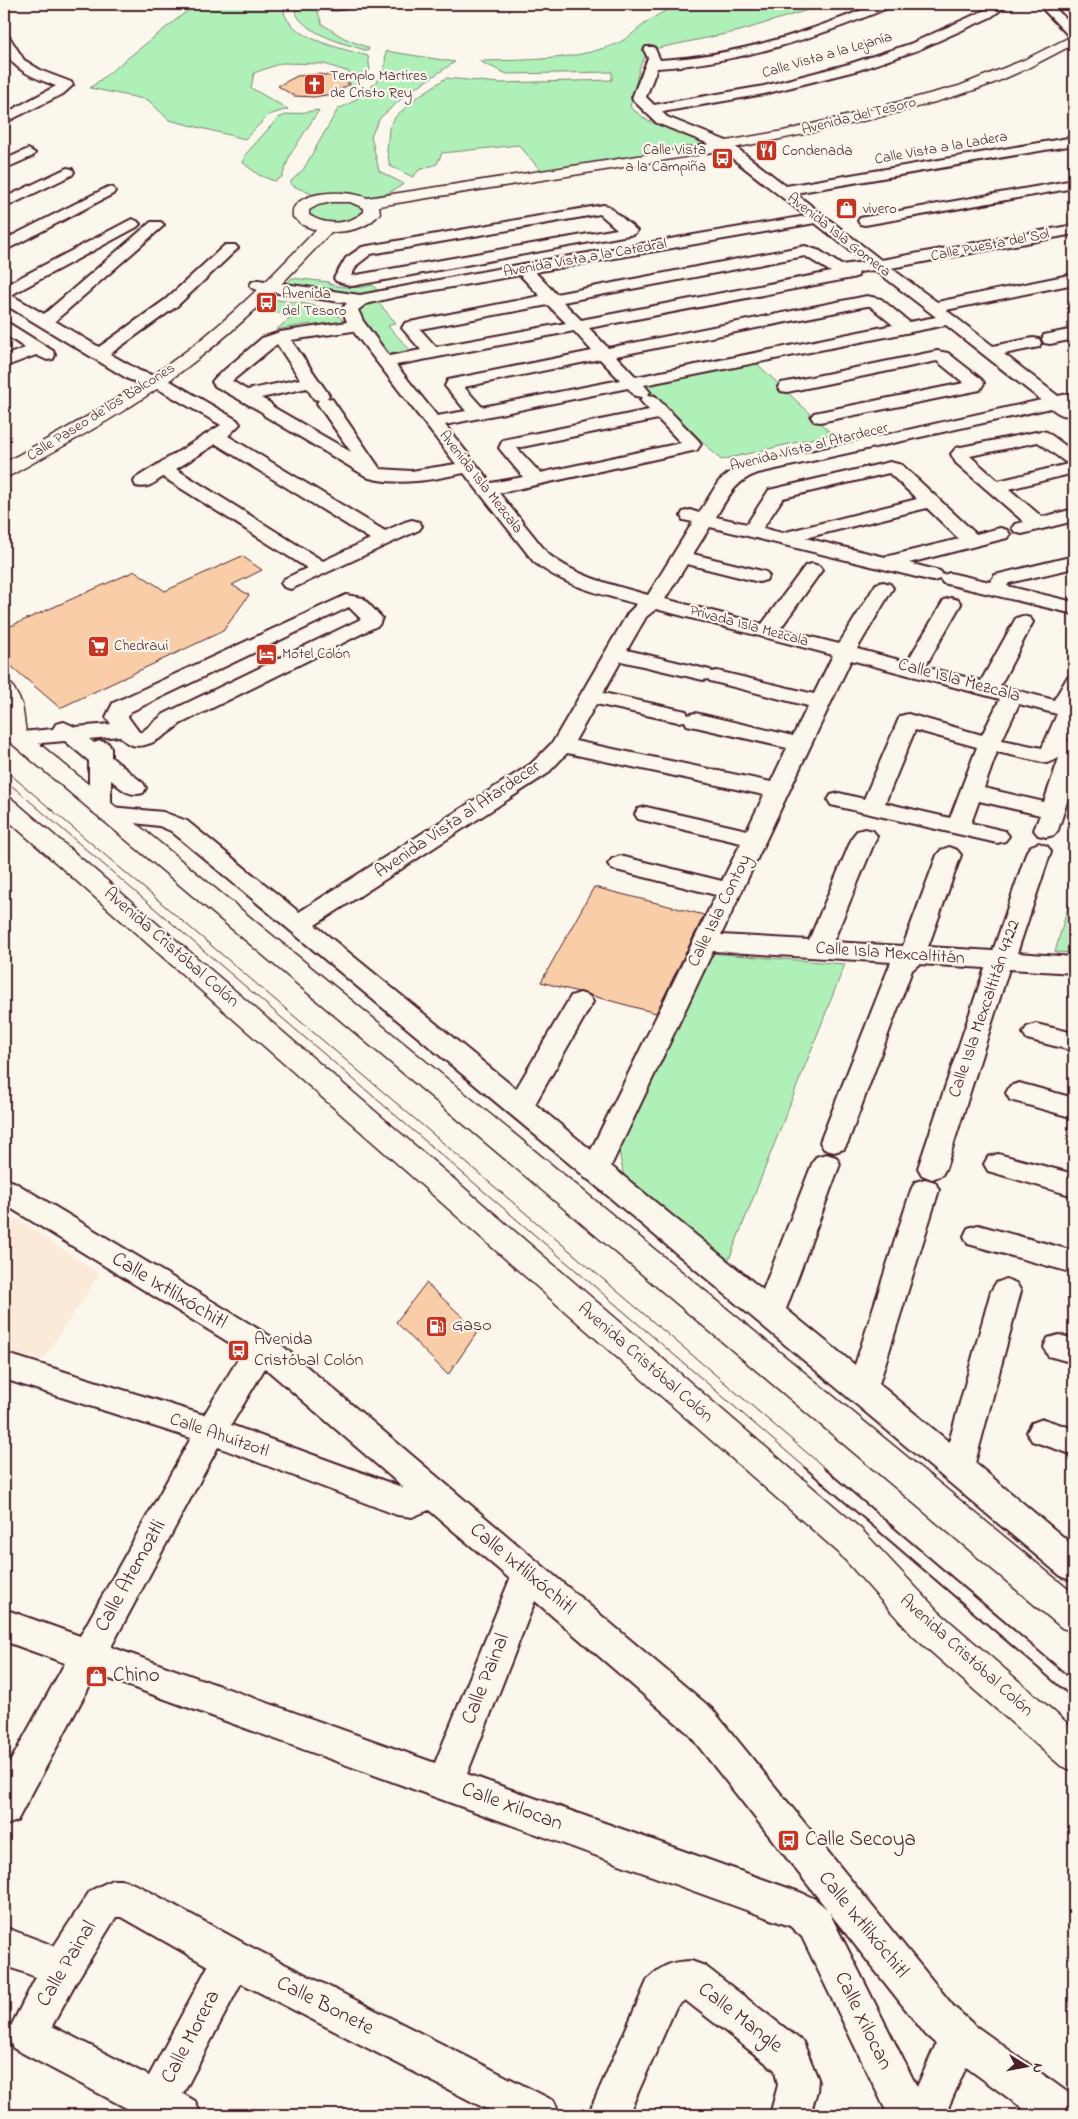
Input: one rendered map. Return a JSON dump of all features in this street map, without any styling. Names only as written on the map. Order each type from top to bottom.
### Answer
[{"type":"main road","name":"Avenida del Tesoro","points":[[736,148],[964,89],[1029,63],[1074,39]]},
{"type":"main road","name":"Avenida del Tesoro","points":[[369,208],[398,207],[872,125],[976,95],[1044,69],[1074,54]]},
{"type":"main road","points":[[343,197],[369,208],[362,221],[353,224],[320,225],[301,217],[301,208],[313,201],[343,197]]},
{"type":"main road","name":"Calle Paseo de los Balcones","points":[[4,470],[48,447],[151,381],[215,337],[320,225]]},
{"type":"main road","name":"Calle Paseo de los Balcones","points":[[4,464],[151,381]]},
{"type":"main road","points":[[4,690],[11,704],[12,733],[1074,1616]]},
{"type":"main road","name":"Avenida Cristóbal Colón","points":[[4,804],[850,1541],[926,1624],[1074,1753]]},
{"type":"street","points":[[328,5],[348,4]]},
{"type":"street","points":[[668,63],[702,61],[794,38],[851,20],[886,4]]},
{"type":"street","name":"Calle Vista a la Lejanía","points":[[657,105],[764,90],[854,67],[914,47],[987,14],[1003,4]]},
{"type":"street","points":[[1044,4],[1074,34]]},
{"type":"street","points":[[4,38],[19,63],[37,74],[66,84],[58,91],[4,120]]},
{"type":"street","points":[[662,80],[671,56],[664,49]]},
{"type":"street","name":"Avenida Isla Gomera","points":[[668,63],[651,57],[638,98],[657,105],[662,120],[736,148],[799,189],[892,264],[990,352],[1067,400]]},
{"type":"street","name":"Calle Vista a la Ladera","points":[[783,191],[1074,141]]},
{"type":"street","name":"Avenida Isla Gomera","points":[[736,148],[783,191],[818,218],[892,264]]},
{"type":"street","points":[[4,165],[28,153]]},
{"type":"street","points":[[4,204],[67,172]]},
{"type":"street","points":[[864,221],[1074,184]]},
{"type":"street","points":[[4,246],[108,191]]},
{"type":"street","points":[[603,208],[629,230],[501,255],[379,277],[347,280],[342,275],[363,251],[603,208]]},
{"type":"street","points":[[44,322],[153,228],[132,224],[111,216]]},
{"type":"street","name":"Avenida Vista a la Catedral","points":[[280,337],[302,333],[355,312],[391,292],[818,218]]},
{"type":"street","points":[[4,292],[132,224]]},
{"type":"street","name":"Calle Puesta del Sol","points":[[892,264],[1074,229]]},
{"type":"street","points":[[478,231],[501,255]]},
{"type":"street","points":[[99,354],[171,303],[230,248]]},
{"type":"street","points":[[430,351],[410,328],[411,326],[806,251],[814,253],[834,269],[840,270],[892,264]]},
{"type":"street","points":[[384,360],[546,332],[892,264]]},
{"type":"street","points":[[723,267],[751,292]]},
{"type":"street","points":[[485,487],[691,446],[692,444],[577,326],[525,269]]},
{"type":"street","points":[[379,277],[391,292]]},
{"type":"street","points":[[666,278],[694,303],[739,338],[783,352],[904,327],[944,312],[1074,280]]},
{"type":"street","points":[[260,290],[355,312]]},
{"type":"street","points":[[4,297],[134,375],[166,386],[230,422],[230,427],[143,482]]},
{"type":"street","points":[[475,411],[454,384],[557,381],[600,389],[632,383],[739,338],[781,318],[872,301],[904,327]]},
{"type":"street","points":[[494,310],[518,337]]},
{"type":"street","name":"Avenida Isla Mezcala","points":[[355,312],[384,360],[541,558],[550,566],[587,584],[643,599]]},
{"type":"street","name":"Avenida Isla Gomera","points":[[944,312],[1008,349],[1067,400]]},
{"type":"street","points":[[781,318],[813,346]]},
{"type":"street","points":[[4,327],[11,339],[43,352],[4,362]]},
{"type":"street","points":[[1050,339],[1074,334]]},
{"type":"street","points":[[375,474],[280,337],[268,342],[221,382],[375,474],[394,478],[418,478],[466,464]]},
{"type":"street","points":[[432,420],[475,411],[557,381],[573,360],[604,354],[739,338]]},
{"type":"street","points":[[990,352],[1032,344]]},
{"type":"street","points":[[942,356],[975,383],[974,386],[823,417],[803,402],[781,381],[942,356]]},
{"type":"street","points":[[244,396],[323,398]]},
{"type":"street","points":[[288,422],[323,398]]},
{"type":"street","name":"Avenida Vista al Atardecer","points":[[299,924],[539,769],[562,745],[643,599],[682,557],[694,518],[712,478],[724,467],[740,461],[844,437],[1067,400]]},
{"type":"street","name":"Avenida Vista al Atardecer","points":[[694,518],[729,481],[747,471],[1067,400]]},
{"type":"street","points":[[533,477],[508,448],[509,444],[652,403]]},
{"type":"street","points":[[823,417],[820,420],[844,437]]},
{"type":"street","points":[[216,436],[384,539]]},
{"type":"street","points":[[1038,524],[962,459],[961,453],[1041,436],[1074,460]]},
{"type":"street","points":[[754,528],[776,494],[890,467],[896,469],[972,541]]},
{"type":"street","points":[[995,487],[1074,468]]},
{"type":"street","points":[[163,469],[321,568]]},
{"type":"street","points":[[782,539],[930,502]]},
{"type":"street","points":[[885,563],[1074,515]]},
{"type":"street","points":[[694,518],[754,528],[782,539],[1074,608]]},
{"type":"street","points":[[291,583],[412,526]]},
{"type":"street","points":[[682,557],[759,576]]},
{"type":"street","points":[[995,589],[1002,580],[1074,562]]},
{"type":"street","points":[[768,631],[812,570]]},
{"type":"street","points":[[845,651],[883,588]]},
{"type":"street","name":"Privada Isla Mezcala","points":[[643,599],[845,651]]},
{"type":"street","points":[[346,601],[356,602],[372,618],[370,623],[294,660],[172,719],[153,736],[137,738],[128,731],[117,717],[121,708],[346,601]]},
{"type":"street","points":[[913,669],[951,604]]},
{"type":"street","points":[[988,689],[1023,622]]},
{"type":"street","points":[[274,635],[294,660]]},
{"type":"street","name":"Calle Isla Mezcala","points":[[845,651],[1068,710]]},
{"type":"street","name":"Calle Isla Contoy","points":[[596,1171],[845,651]]},
{"type":"street","points":[[615,652],[820,702]]},
{"type":"street","points":[[872,807],[908,721],[989,744],[1047,756],[1051,754],[1068,710],[1074,682]]},
{"type":"street","points":[[958,827],[989,744],[1013,695]]},
{"type":"street","points":[[590,696],[800,744]]},
{"type":"street","points":[[12,733],[63,728],[128,731]]},
{"type":"street","points":[[63,728],[135,788]]},
{"type":"street","points":[[128,731],[99,748],[98,757],[104,811],[163,819],[179,826],[958,1468],[1074,1566]]},
{"type":"street","points":[[562,745],[778,791]]},
{"type":"street","name":"Calle Isla Mexcaltitán 4722","points":[[862,1389],[994,973],[1002,961],[1074,747]]},
{"type":"street","points":[[971,792],[1046,831]]},
{"type":"street","points":[[839,800],[997,836]]},
{"type":"street","points":[[646,814],[754,839]]},
{"type":"street","points":[[816,950],[865,836]]},
{"type":"street","points":[[769,1312],[901,966],[912,956],[949,855]]},
{"type":"street","points":[[620,864],[730,891]]},
{"type":"street","name":"Calle Isla Mexcaltitán","points":[[706,942],[1074,965]]},
{"type":"street","points":[[520,1106],[580,1002]]},
{"type":"street","points":[[1036,1032],[1074,1042]]},
{"type":"street","points":[[1018,1093],[1074,1108]]},
{"type":"street","points":[[998,1164],[1074,1184]]},
{"type":"street","name":"Calle Ixtlilxóchitl","points":[[7,1199],[262,1348],[700,1721],[940,2021],[959,2038],[1065,2115]]},
{"type":"street","points":[[978,1236],[1074,1262]]},
{"type":"street","points":[[958,1468],[1006,1291]]},
{"type":"street","name":"Calle Atemoztli","points":[[4,1808],[211,1431],[262,1348]]},
{"type":"street","name":"Calle Ahuítzotl","points":[[4,1366],[211,1431],[397,1502],[412,1503],[431,1492]]},
{"type":"street","points":[[1043,1432],[1074,1442]]},
{"type":"street","name":"Calle Painal","points":[[445,1783],[528,1575]]},
{"type":"street","name":"Calle Xilocan","points":[[4,1625],[802,1912],[815,1924],[909,2115]]},
{"type":"street","name":"Calle Painal","points":[[111,1898],[103,1904],[62,1968],[27,2034],[162,2111]]},
{"type":"street","name":"Calle Bonete","points":[[111,1898],[128,1900],[233,1959],[540,2115]]},
{"type":"street","points":[[4,1946],[62,1968]]},
{"type":"street","name":"Calle Morera","points":[[162,2111],[233,1959]]},
{"type":"street","name":"Calle Mangle","points":[[608,2115],[662,1993],[674,1981],[691,1980],[789,2056],[798,2073],[797,2094],[790,2115]]},
{"type":"street","points":[[924,2115],[959,2038]]},
{"type":"shaded area","points":[[16,1218],[99,1274],[42,1361],[4,1350],[4,1236]]},
{"type":"green space","points":[[196,4],[283,4],[285,16],[292,25],[315,40],[368,56],[370,70],[350,92],[349,72],[324,64],[282,63],[254,73],[251,88],[288,109],[269,115],[245,139],[169,120],[148,100],[90,88]]},
{"type":"green space","points":[[294,4],[318,4],[316,7],[322,24],[344,38],[369,48],[368,51],[335,40],[312,29],[302,22],[296,14]]},
{"type":"green space","points":[[701,4],[827,4],[740,31],[644,51],[646,55],[640,66],[630,107],[648,121],[711,144],[541,171],[519,145],[442,153],[437,164],[419,170],[413,177],[390,166],[387,151],[389,128],[396,116],[416,98],[446,78],[500,83],[612,80],[612,72],[507,74],[479,61],[566,57],[599,50],[622,41],[654,17],[668,10]]},
{"type":"green space","points":[[386,51],[455,62],[409,92],[380,118],[371,136],[379,171],[404,184],[387,194],[370,197],[338,194],[316,196],[291,185],[291,181],[303,170],[338,109],[351,103],[380,77],[385,67]]},
{"type":"green space","points":[[319,110],[290,155],[282,177],[274,181],[259,175],[243,163],[245,155],[278,118]]},
{"type":"green space","points":[[323,201],[352,201],[364,207],[365,211],[363,215],[342,224],[314,221],[305,210]]},
{"type":"green space","points":[[292,278],[329,282],[329,284],[345,287],[373,285],[378,291],[351,296],[284,286]]},
{"type":"green space","points":[[272,299],[320,307],[337,315],[344,321],[312,327],[310,324],[276,330],[293,316],[260,309]]},
{"type":"green space","points":[[377,301],[396,323],[388,326],[411,351],[386,354],[358,319],[358,310],[362,306]]},
{"type":"green space","points":[[754,361],[832,434],[721,460],[644,384]]},
{"type":"green space","points":[[1074,886],[1074,953],[1055,952]]},
{"type":"green space","points":[[709,953],[845,964],[728,1262],[625,1183],[618,1145]]},
{"type":"building","name":"Templo Martires de Cristo Rey","points":[[318,74],[338,77],[350,84],[333,94],[314,97],[294,96],[278,86],[297,76]]},
{"type":"building","name":"Chedraui","points":[[242,556],[262,570],[232,585],[249,595],[223,631],[60,708],[4,660],[4,629],[135,571],[165,591]]},
{"type":"building","points":[[594,887],[704,915],[656,1013],[541,982]]},
{"type":"building","name":"Gaso","points":[[426,1283],[478,1331],[448,1375],[396,1322]]},
{"type":"tram line","points":[[4,769],[826,1469]]},
{"type":"tram line","points":[[4,779],[807,1469]]},
{"type":"tram line","points":[[805,1468],[1074,1699]]},
{"type":"tram line","points":[[824,1468],[1074,1681]]},
{"type":"place","name":"Templo Martires de Cristo Rey","points":[[314,85]]},
{"type":"place","name":"Condenada","points":[[766,151]]},
{"type":"place","name":"Calle Vista a la Campiña","points":[[722,159]]},
{"type":"place","name":"vivero","points":[[847,209]]},
{"type":"place","name":"Avenida del Tesoro","points":[[266,303]]},
{"type":"place","name":"Chedraui","points":[[98,646]]},
{"type":"place","name":"Motel Colón","points":[[266,654]]},
{"type":"place","name":"Gaso","points":[[436,1326]]},
{"type":"place","name":"Avenida Cristóbal Colón","points":[[238,1350]]},
{"type":"place","name":"Chino","points":[[97,1676]]},
{"type":"place","name":"Calle Secoya","points":[[789,1840]]}]
